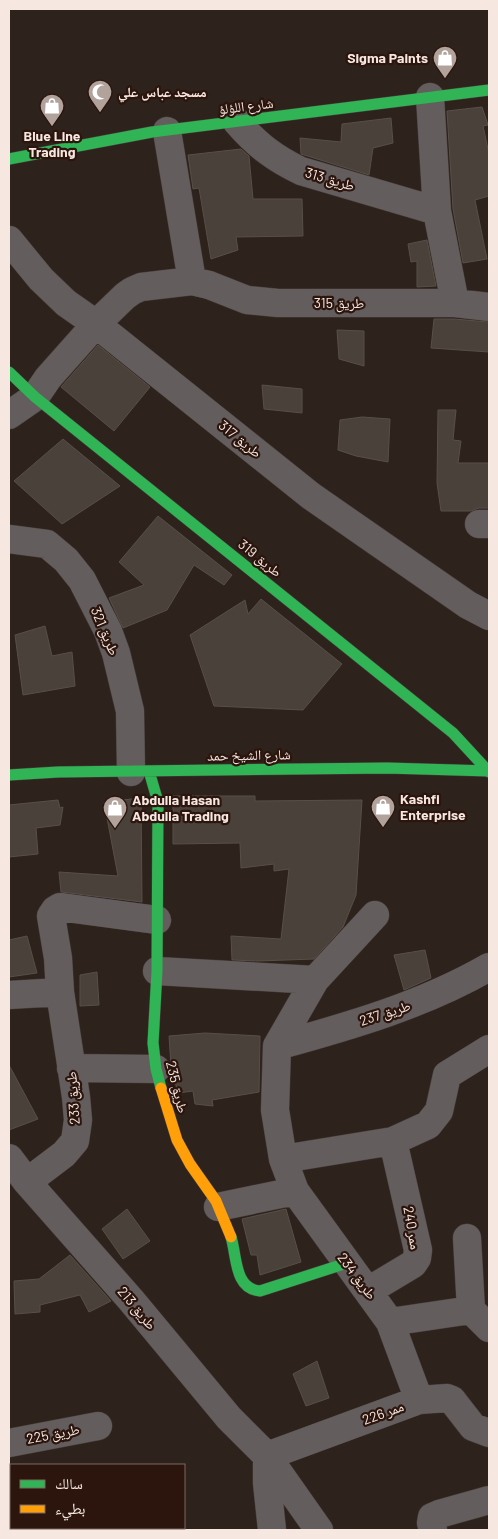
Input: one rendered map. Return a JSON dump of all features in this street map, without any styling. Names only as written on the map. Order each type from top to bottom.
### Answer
[{"type":"street","name":"شارع اللؤلؤ","points":[[9,159],[167,131],[489,90]]},
{"type":"street","points":[[430,97],[437,211],[455,303]]},
{"type":"street","name":"طريق 313","points":[[237,122],[265,151],[283,163],[301,171],[437,211]]},
{"type":"street","points":[[167,131],[192,281]]},
{"type":"street","name":"طريق 317","points":[[9,240],[41,279],[66,303],[96,324],[310,496],[468,605],[489,616]]},
{"type":"street","name":"طريق 315","points":[[9,415],[35,397],[48,378],[96,324],[132,290],[141,287],[192,281],[209,285],[247,300],[278,304],[455,303],[489,307]]},
{"type":"street","name":"طريق 319","points":[[9,372],[35,397],[454,733],[489,771]]},
{"type":"street","name":"طريق 321","points":[[9,539],[47,544],[66,560],[82,580],[108,631],[116,652],[130,711],[140,772]]},
{"type":"street","name":"شارع الشيخ حمد","points":[[9,775],[58,772],[387,768],[489,771]]},
{"type":"street","name":"طريق 235","points":[[140,772],[156,792],[158,802],[157,971],[154,1043],[156,1068],[168,1115],[177,1140],[183,1153],[216,1201],[228,1224],[241,1281],[249,1290],[265,1289],[347,1263]]},
{"type":"street","name":"طريق 233","points":[[27,1182],[64,1154],[75,1140],[78,1120],[51,916],[54,910],[60,907],[157,920]]},
{"type":"street","name":"طريق 234","points":[[375,914],[315,980],[277,1046],[275,1110],[283,1159],[295,1191],[390,1322],[419,1400]]},
{"type":"street","name":"طريق 237","points":[[277,1046],[327,1032],[421,1001],[463,982],[489,967]]},
{"type":"street","points":[[157,971],[315,980]]},
{"type":"street","points":[[9,995],[60,992]]},
{"type":"street","points":[[283,1159],[393,1141],[428,1126],[439,1111],[447,1075],[489,1049]]},
{"type":"street","points":[[71,1068],[156,1068]]},
{"type":"street","name":"ممر 240","points":[[368,1291],[413,1264],[417,1258],[418,1250],[393,1141]]},
{"type":"street","name":"طريق 213","points":[[9,1158],[27,1182],[131,1300],[229,1418],[267,1456],[319,1530]]},
{"type":"street","points":[[218,1206],[295,1191]]},
{"type":"street","points":[[390,1322],[480,1319],[467,1238]]},
{"type":"street","name":"ممر 226","points":[[267,1456],[419,1400],[448,1398],[452,1400],[474,1427],[489,1433]]},
{"type":"street","name":"طريق 225","points":[[9,1443],[98,1426]]},
{"type":"street","points":[[267,1456],[267,1483],[272,1530]]},
{"type":"street","points":[[432,1530],[432,1517],[489,1500]]},
{"type":"building","points":[[482,107],[488,125],[483,126],[489,154],[489,196],[475,200],[487,259],[463,263],[453,209],[447,111]]},
{"type":"building","points":[[391,118],[393,143],[373,148],[369,175],[301,154],[300,138],[341,142],[342,124]]},
{"type":"building","points":[[241,149],[249,156],[253,199],[302,199],[303,236],[236,237],[238,250],[211,259],[199,188],[193,189],[188,155]]},
{"type":"building","points":[[427,240],[436,286],[417,287],[417,261],[411,262],[408,244]]},
{"type":"building","points":[[434,319],[489,322],[489,352],[431,348]]},
{"type":"building","points":[[337,330],[364,331],[364,366],[339,359]]},
{"type":"building","points":[[98,345],[150,387],[114,431],[61,387]]},
{"type":"building","points":[[262,385],[302,389],[302,413],[264,409]]},
{"type":"building","points":[[438,410],[456,410],[453,440],[461,441],[458,463],[489,463],[489,508],[479,508],[471,511],[441,511],[437,483]]},
{"type":"building","points":[[362,417],[390,419],[388,462],[356,456],[338,450],[340,420]]},
{"type":"building","points":[[63,439],[120,486],[62,524],[14,481]]},
{"type":"building","points":[[158,516],[232,575],[224,585],[194,565],[167,610],[123,628],[109,598],[144,585],[119,562]]},
{"type":"building","points":[[261,599],[342,664],[303,710],[214,706],[190,635],[245,600],[248,614]]},
{"type":"building","points":[[45,626],[52,656],[72,652],[75,686],[23,695],[15,635]]},
{"type":"building","points":[[173,796],[255,796],[255,801],[362,800],[356,895],[343,927],[314,959],[232,960],[231,936],[281,939],[289,869],[274,871],[274,864],[241,868],[240,843],[173,844]]},
{"type":"building","points":[[141,798],[142,902],[61,892],[59,872],[118,876],[104,802]]},
{"type":"building","points":[[58,800],[60,808],[63,807],[60,825],[36,828],[38,854],[9,857],[9,805]]},
{"type":"building","points":[[27,936],[37,973],[9,977],[9,940]]},
{"type":"building","points":[[425,950],[431,978],[404,990],[394,955]]},
{"type":"building","points":[[97,972],[99,1005],[80,1006],[80,975]]},
{"type":"building","points":[[205,1033],[260,1036],[259,1092],[212,1100],[213,1106],[195,1104],[193,1091],[178,1093],[171,1066],[169,1036]]},
{"type":"building","points":[[9,1065],[38,1119],[9,1130]]},
{"type":"building","points":[[127,1209],[150,1241],[123,1259],[102,1229]]},
{"type":"building","points":[[286,1209],[301,1262],[260,1275],[257,1255],[251,1255],[242,1219]]},
{"type":"building","points":[[70,1255],[111,1301],[89,1312],[80,1295],[40,1305],[40,1312],[15,1314],[14,1281],[39,1279]]},
{"type":"building","points":[[317,1361],[329,1398],[306,1406],[293,1374]]},
{"type":"traffic: fast","points":[[9,159],[152,132],[489,90]]},
{"type":"traffic: fast","points":[[9,372],[35,397],[453,733],[489,772]]},
{"type":"traffic: fast","points":[[9,775],[58,772],[387,768],[489,771]]},
{"type":"traffic: fast","points":[[149,771],[158,802],[157,971],[153,1043],[156,1069],[161,1088]]},
{"type":"traffic: fast","points":[[231,1237],[241,1278],[252,1289],[260,1291],[347,1263]]},
{"type":"traffic: slow","points":[[161,1088],[177,1140],[190,1164],[216,1201],[231,1237]]},
{"type":"place","name":"Sigma Paints","points":[[445,79]]},
{"type":"place","name":"مسجد عباس علي","points":[[100,113]]},
{"type":"place","name":"Blue Line Trading","points":[[52,127]]},
{"type":"place","name":"Kashfi Enterprise","points":[[383,828]]},
{"type":"place","name":"Abdulla Hasan Abdulla Trading","points":[[115,829]]}]
